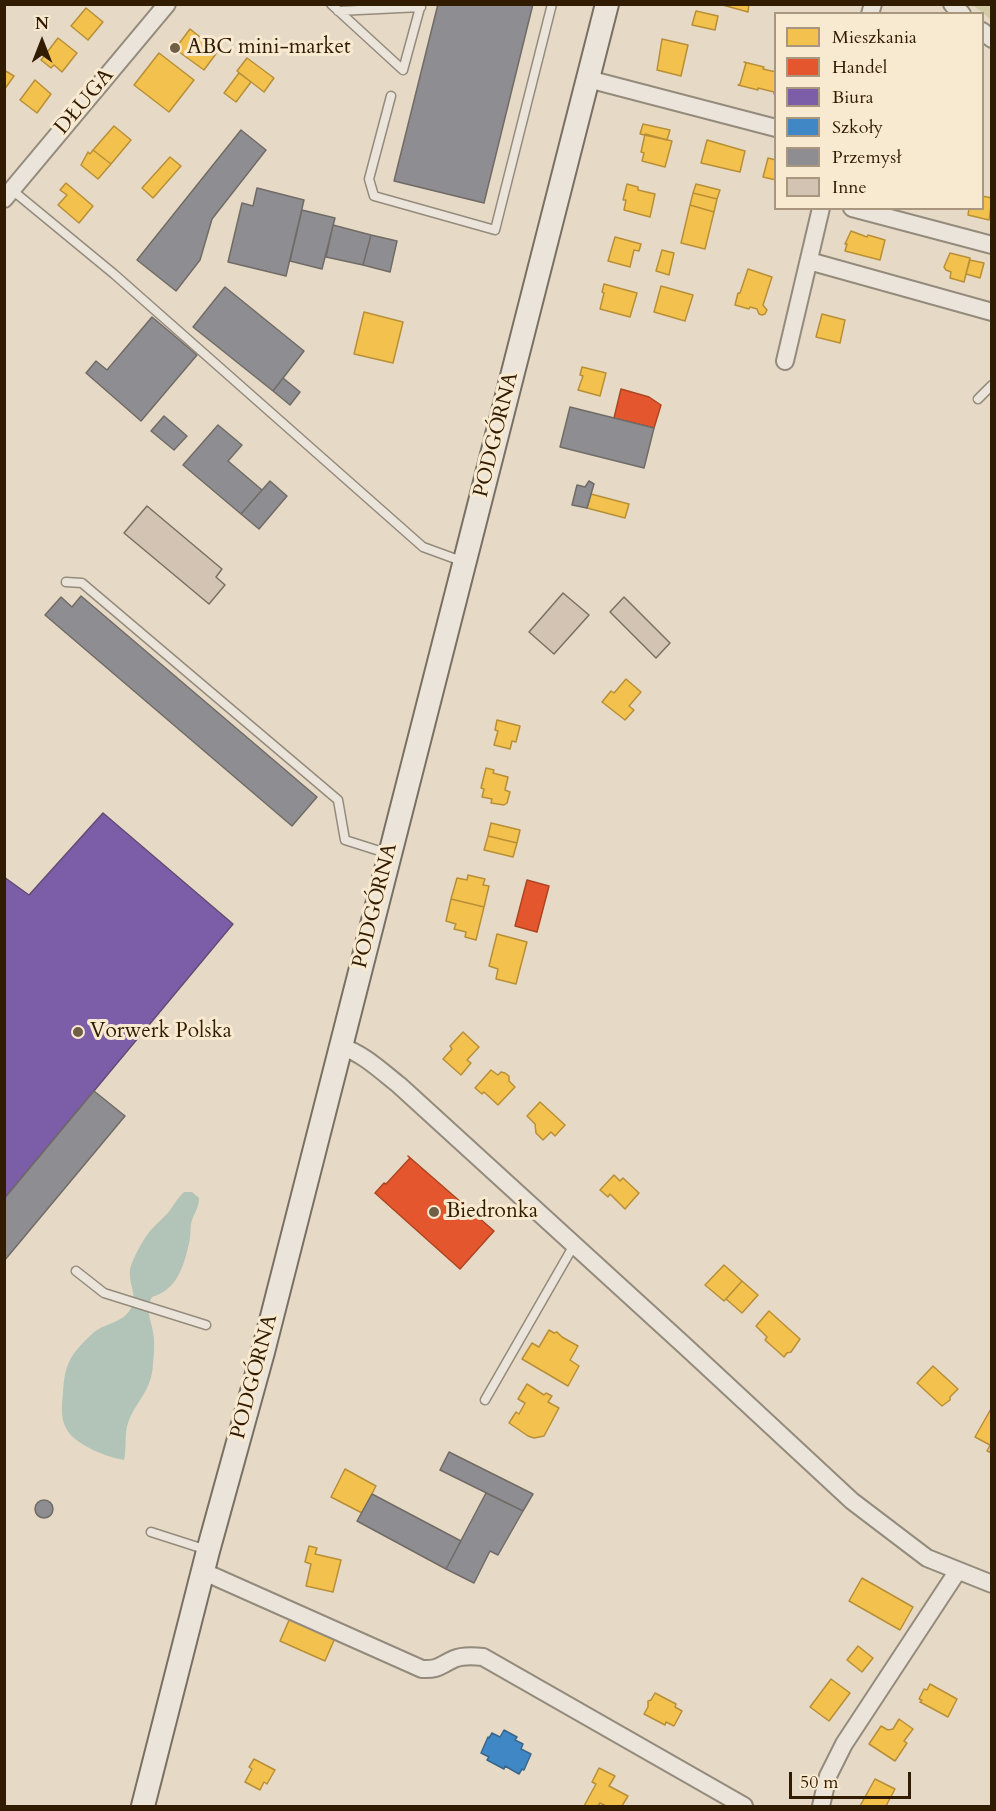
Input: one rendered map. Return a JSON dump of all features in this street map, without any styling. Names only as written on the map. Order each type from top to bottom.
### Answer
[{"type":"main road","name":"PODGÓRNA","points":[[143,1806],[205,1561],[263,1352],[607,4]]},
{"type":"street","name":"DŁUGA","points":[[8,194],[167,4]]},
{"type":"street","points":[[588,79],[774,127]]},
{"type":"street","points":[[785,361],[821,210]]},
{"type":"street","points":[[860,210],[992,245]]},
{"type":"street","points":[[809,261],[992,312]]},
{"type":"street","points":[[340,1047],[361,1055],[399,1085],[852,1502],[927,1558],[957,1572],[992,1584]]},
{"type":"street","points":[[205,1561],[422,1669],[434,1670],[454,1658],[483,1657],[744,1806]]},
{"type":"street","points":[[821,1806],[828,1776],[844,1744],[957,1572]]},
{"type":"lane","points":[[391,96],[369,179],[374,196],[495,230],[552,4]]},
{"type":"lane","points":[[421,6],[403,70],[335,8],[421,6]]},
{"type":"lane","points":[[8,194],[114,274],[423,547],[464,562]]},
{"type":"lane","points":[[978,399],[992,385]]},
{"type":"lane","points":[[66,582],[82,583],[338,800],[345,840],[389,854]]},
{"type":"lane","points":[[485,1400],[574,1245]]},
{"type":"lane","points":[[76,1271],[104,1293],[206,1325]]},
{"type":"lane","points":[[151,1532],[205,1561]]},
{"type":"shaded area","points":[[973,5],[991,5],[991,20],[984,12]]},
{"type":"shaded area","points":[[184,1192],[192,1192],[199,1198],[198,1205],[191,1224],[190,1238],[182,1268],[168,1289],[152,1297],[150,1302],[154,1344],[152,1373],[150,1382],[128,1423],[124,1460],[83,1445],[70,1434],[63,1420],[62,1411],[65,1373],[74,1353],[96,1330],[122,1318],[130,1310],[134,1300],[130,1270],[136,1255],[148,1233]]},
{"type":"building: Mieszkania","points":[[719,4],[749,4],[748,12]]},
{"type":"building: Mieszkania","points":[[86,8],[103,22],[88,40],[71,26]]},
{"type":"building: Mieszkania","points":[[696,11],[718,16],[715,30],[692,25]]},
{"type":"building: Mieszkania","points":[[190,29],[218,51],[204,70],[175,49]]},
{"type":"building: Mieszkania","points":[[58,38],[77,53],[62,72],[54,65],[51,68],[41,60]]},
{"type":"building: Mieszkania","points":[[662,39],[688,45],[681,76],[657,70]]},
{"type":"building: Mieszkania","points":[[159,53],[194,80],[169,112],[134,85]]},
{"type":"building: Mieszkania","points":[[247,58],[274,78],[264,92],[237,71]]},
{"type":"building: Mieszkania","points":[[744,62],[774,72],[774,92],[738,85],[746,63]]},
{"type":"building: Mieszkania","points":[[4,70],[14,76],[4,90]]},
{"type":"building: Mieszkania","points":[[239,73],[251,82],[236,102],[224,93]]},
{"type":"building: Mieszkania","points":[[35,80],[51,94],[37,113],[20,100]]},
{"type":"building: Mieszkania","points":[[643,124],[670,130],[667,140],[640,134]]},
{"type":"building: Mieszkania","points":[[114,126],[131,140],[111,164],[93,150]]},
{"type":"building: Mieszkania","points":[[645,134],[672,141],[665,167],[642,161],[644,153],[641,152]]},
{"type":"building: Mieszkania","points":[[707,140],[745,151],[740,172],[701,163]]},
{"type":"building: Mieszkania","points":[[93,150],[111,164],[98,179],[81,165],[88,152],[90,154]]},
{"type":"building: Mieszkania","points":[[170,157],[181,166],[153,198],[142,188]]},
{"type":"building: Mieszkania","points":[[768,158],[774,160],[774,180],[763,177]]},
{"type":"building: Mieszkania","points":[[66,183],[93,206],[79,223],[58,205],[67,195],[60,190]]},
{"type":"building: Mieszkania","points":[[627,184],[638,187],[638,190],[655,194],[650,217],[624,210],[626,200],[623,200]]},
{"type":"building: Mieszkania","points":[[696,184],[720,190],[717,199],[693,193]]},
{"type":"building: Mieszkania","points":[[693,193],[717,199],[714,212],[690,205]]},
{"type":"building: Mieszkania","points":[[984,196],[992,198],[989,220],[968,215],[969,210],[984,210]]},
{"type":"building: Mieszkania","points":[[690,205],[714,212],[705,249],[681,243]]},
{"type":"building: Mieszkania","points":[[851,231],[885,240],[880,260],[845,251],[847,244],[845,244]]},
{"type":"building: Mieszkania","points":[[615,237],[641,244],[639,251],[634,250],[630,267],[608,261]]},
{"type":"building: Mieszkania","points":[[662,250],[674,253],[669,275],[656,271]]},
{"type":"building: Mieszkania","points":[[950,253],[970,258],[964,282],[950,278],[951,272],[944,267]]},
{"type":"building: Mieszkania","points":[[970,260],[984,263],[980,278],[966,274]]},
{"type":"building: Mieszkania","points":[[748,269],[772,277],[763,305],[767,310],[765,314],[759,314],[757,309],[735,305]]},
{"type":"building: Mieszkania","points":[[604,284],[637,293],[630,317],[600,309]]},
{"type":"building: Mieszkania","points":[[661,286],[693,295],[685,321],[654,312]]},
{"type":"building: Mieszkania","points":[[364,312],[403,322],[393,363],[354,354]]},
{"type":"building: Mieszkania","points":[[822,314],[845,320],[840,343],[816,337]]},
{"type":"building: Mieszkania","points":[[582,367],[606,373],[600,396],[578,390],[583,376],[580,375]]},
{"type":"building: Mieszkania","points":[[591,494],[629,504],[625,518],[587,508]]},
{"type":"building: Mieszkania","points":[[626,679],[641,692],[629,706],[634,710],[625,720],[602,702],[611,691],[614,693]]},
{"type":"building: Mieszkania","points":[[497,720],[520,726],[516,742],[512,741],[510,749],[494,745],[498,731],[495,730]]},
{"type":"building: Mieszkania","points":[[486,768],[494,770],[493,773],[508,777],[505,790],[510,792],[507,803],[504,805],[491,803],[492,799],[482,797],[484,789],[481,788]]},
{"type":"building: Mieszkania","points":[[491,823],[520,830],[517,843],[488,836]]},
{"type":"building: Mieszkania","points":[[488,836],[517,843],[513,857],[484,850]]},
{"type":"building: Mieszkania","points":[[468,875],[485,879],[483,885],[489,886],[484,907],[451,899],[457,878],[467,880]]},
{"type":"building: Mieszkania","points":[[451,899],[484,907],[476,940],[465,937],[466,932],[454,929],[456,924],[446,921]]},
{"type":"building: Mieszkania","points":[[497,934],[527,942],[516,984],[496,979],[498,969],[489,966]]},
{"type":"building: Mieszkania","points":[[463,1032],[479,1047],[467,1060],[471,1063],[461,1075],[443,1059],[452,1049],[450,1046]]},
{"type":"building: Mieszkania","points":[[491,1070],[498,1075],[501,1072],[505,1073],[515,1087],[498,1105],[484,1092],[482,1094],[475,1088]]},
{"type":"building: Mieszkania","points":[[540,1102],[565,1125],[555,1136],[551,1132],[543,1140],[536,1133],[535,1124],[527,1116]]},
{"type":"building: Mieszkania","points":[[614,1175],[620,1181],[623,1178],[639,1193],[625,1209],[610,1194],[608,1197],[600,1190]]},
{"type":"building: Mieszkania","points":[[724,1265],[742,1281],[724,1301],[705,1285]]},
{"type":"building: Mieszkania","points":[[742,1281],[758,1295],[742,1313],[726,1299]]},
{"type":"building: Mieszkania","points":[[769,1311],[800,1339],[791,1352],[784,1357],[765,1340],[767,1337],[756,1326]]},
{"type":"building: Mieszkania","points":[[549,1330],[557,1332],[578,1346],[570,1360],[579,1366],[568,1386],[522,1359],[532,1343],[539,1347]]},
{"type":"building: Mieszkania","points":[[933,1366],[958,1389],[942,1406],[917,1383]]},
{"type":"building: Mieszkania","points":[[527,1384],[544,1395],[546,1393],[552,1396],[548,1402],[559,1408],[544,1436],[534,1438],[528,1436],[509,1423],[516,1412],[519,1414],[525,1403],[518,1399]]},
{"type":"building: Mieszkania","points":[[992,1407],[992,1453],[987,1451],[990,1445],[975,1437]]},
{"type":"building: Mieszkania","points":[[345,1469],[376,1486],[362,1513],[331,1497]]},
{"type":"building: Mieszkania","points":[[309,1546],[317,1548],[315,1554],[341,1560],[333,1592],[306,1586],[311,1564],[305,1562]]},
{"type":"building: Mieszkania","points":[[862,1578],[913,1607],[900,1630],[849,1601]]},
{"type":"building: Mieszkania","points":[[290,1618],[335,1638],[325,1661],[280,1641]]},
{"type":"building: Mieszkania","points":[[858,1646],[873,1658],[862,1672],[847,1660]]},
{"type":"building: Mieszkania","points":[[831,1679],[850,1693],[829,1721],[810,1707]]},
{"type":"building: Mieszkania","points":[[930,1684],[957,1699],[948,1717],[920,1702],[922,1700],[919,1699],[924,1689],[927,1690]]},
{"type":"building: Mieszkania","points":[[655,1693],[676,1704],[675,1707],[682,1711],[674,1726],[666,1722],[665,1725],[644,1714],[648,1701]]},
{"type":"building: Mieszkania","points":[[899,1719],[913,1729],[904,1741],[907,1743],[895,1761],[869,1744],[881,1726],[888,1730],[893,1729]]},
{"type":"building: Mieszkania","points":[[254,1759],[275,1770],[267,1784],[264,1782],[260,1790],[245,1782]]},
{"type":"building: Mieszkania","points":[[599,1768],[615,1776],[609,1786],[628,1796],[622,1806],[606,1806],[600,1803],[598,1806],[584,1806],[596,1784],[592,1782]]},
{"type":"building: Mieszkania","points":[[875,1779],[895,1789],[886,1806],[860,1806]]},
{"type":"building: Handel","points":[[621,389],[649,397],[661,405],[654,428],[614,418]]},
{"type":"building: Handel","points":[[527,880],[549,886],[537,932],[515,926]]},
{"type":"building: Handel","name":"Biedronka","points":[[408,1156],[494,1231],[460,1269],[375,1193],[410,1158]]},
{"type":"building: Biura","points":[[103,813],[233,924],[4,1199],[4,877],[29,895]]},
{"type":"building: Szkoły","points":[[504,1730],[517,1737],[515,1740],[523,1744],[521,1749],[531,1754],[524,1770],[522,1769],[519,1774],[487,1760],[489,1757],[481,1753],[492,1733],[500,1737]]},
{"type":"building: Przemysł","points":[[438,4],[533,4],[484,203],[394,181]]},
{"type":"building: Przemysł","points":[[241,130],[266,150],[212,219],[200,260],[176,291],[137,260]]},
{"type":"building: Przemysł","points":[[257,188],[304,200],[286,276],[228,262],[242,203],[253,206]]},
{"type":"building: Przemysł","points":[[302,210],[335,218],[322,269],[290,261]]},
{"type":"building: Przemysł","points":[[333,225],[371,235],[363,265],[326,257]]},
{"type":"building: Przemysł","points":[[371,235],[397,241],[390,272],[363,265]]},
{"type":"building: Przemysł","points":[[225,287],[304,351],[273,391],[193,327]]},
{"type":"building: Przemysł","points":[[152,317],[197,355],[141,421],[86,373],[96,361],[107,370]]},
{"type":"building: Przemysł","points":[[283,378],[300,392],[290,405],[273,391]]},
{"type":"building: Przemysł","points":[[570,407],[654,428],[644,468],[560,447]]},
{"type":"building: Przemysł","points":[[164,416],[187,436],[174,450],[151,431]]},
{"type":"building: Przemysł","points":[[218,425],[242,445],[228,461],[262,490],[241,514],[183,465]]},
{"type":"building: Przemysł","points":[[270,481],[287,496],[259,529],[241,514]]},
{"type":"building: Przemysł","points":[[589,481],[594,484],[587,508],[572,505],[577,485],[585,487]]},
{"type":"building: Przemysł","points":[[81,596],[317,797],[292,826],[45,615],[61,597],[72,607]]},
{"type":"building: Przemysł","points":[[94,1091],[125,1116],[4,1261],[4,1199]]},
{"type":"building: Przemysł","points":[[449,1452],[533,1494],[523,1511],[440,1470]]},
{"type":"building: Przemysł","points":[[486,1493],[523,1511],[498,1555],[490,1551],[474,1583],[446,1569]]},
{"type":"building: Przemysł","points":[[372,1494],[461,1541],[446,1569],[357,1521]]},
{"type":"building: Przemysł","points":[[44,1500],[50,1503],[53,1509],[50,1515],[44,1518],[38,1515],[35,1509],[38,1503]]},
{"type":"building: Inne","points":[[147,506],[222,569],[216,577],[225,585],[209,604],[124,533]]},
{"type":"building: Inne","points":[[563,593],[589,615],[554,654],[529,632]]},
{"type":"building: Inne","points":[[624,597],[670,643],[656,658],[610,612]]},
{"type":"place","name":"ABC mini-market","points":[[175,48]]},
{"type":"place","name":"Vorwerk Polska","points":[[78,1032]]},
{"type":"place","name":"Biedronka","points":[[434,1212]]}]
